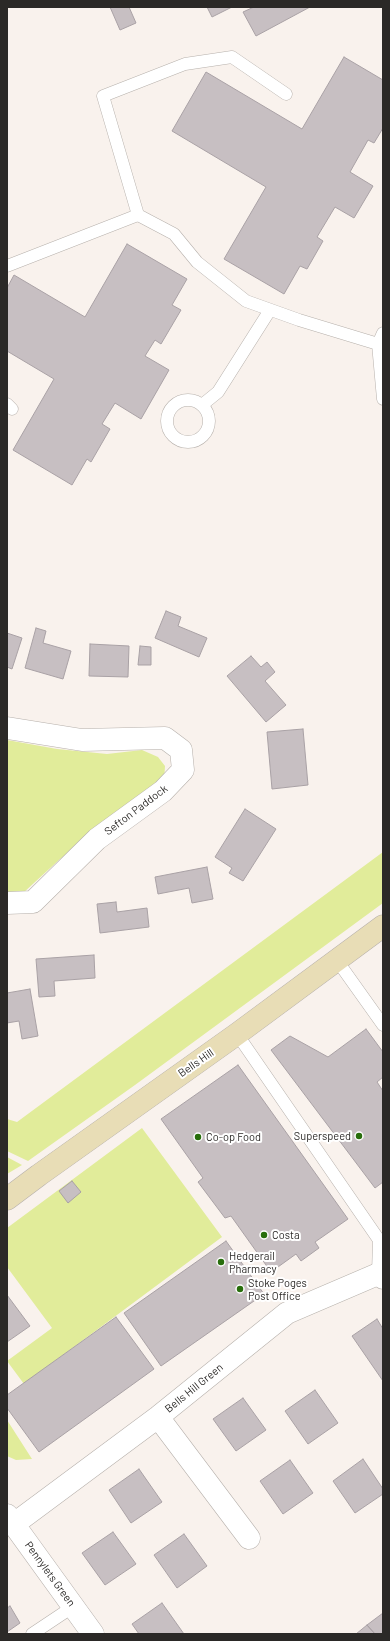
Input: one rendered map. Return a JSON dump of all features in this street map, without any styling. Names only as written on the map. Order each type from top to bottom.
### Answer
[{"type":"main road","name":"Bells Hill","points":[[7,1199],[237,1034],[336,959],[383,926]]},
{"type":"street","name":"Sefton Paddock","points":[[7,728],[82,740],[165,738],[181,750],[183,770],[163,791],[97,839],[33,902],[7,903]]},
{"type":"street","name":"Bells Hill Green","points":[[10,1519],[158,1417],[287,1313],[380,1276]]},
{"type":"street","points":[[158,1417],[249,1538]]},
{"type":"street","name":"Pennylets Green","points":[[10,1519],[94,1634]]},
{"type":"lane","points":[[286,94],[232,57],[184,64],[104,96],[138,215],[174,234],[197,262],[246,301],[378,344]]},
{"type":"lane","points":[[7,266],[138,215]]},
{"type":"lane","points":[[202,405],[218,392],[270,310]]},
{"type":"lane","points":[[383,333],[378,344],[383,399]]},
{"type":"lane","points":[[336,959],[383,1026]]},
{"type":"lane","points":[[237,1034],[379,1240],[380,1276]]},
{"type":"lane","points":[[32,1634],[74,1606]]},
{"type":"green space","points":[[7,740],[57,749],[107,754],[142,750],[158,757],[165,766],[164,782],[60,859],[22,894],[7,899]]},
{"type":"green space","points":[[383,852],[383,903],[135,1085],[28,1161],[7,1151],[7,1119],[17,1122]]},
{"type":"green space","points":[[142,1128],[222,1237],[24,1384],[7,1361],[52,1328],[7,1267],[7,1228]]},
{"type":"green space","points":[[7,1157],[22,1165],[7,1174]]},
{"type":"green space","points":[[7,1420],[32,1459],[16,1460],[7,1456]]},
{"type":"building","points":[[110,7],[129,7],[136,23],[120,30]]},
{"type":"building","points":[[207,7],[232,7],[212,17]]},
{"type":"building","points":[[254,7],[310,7],[256,36],[243,12]]},
{"type":"building","points":[[344,57],[383,80],[383,128],[374,143],[368,140],[350,172],[373,186],[354,218],[335,207],[317,237],[323,241],[307,269],[300,266],[284,294],[224,259],[266,187],[172,131],[206,72],[302,129]]},
{"type":"building","points":[[127,244],[187,279],[172,305],[181,310],[161,344],[155,340],[145,356],[169,370],[141,419],[115,403],[102,424],[110,429],[91,462],[87,459],[72,485],[13,450],[54,379],[7,351],[7,288],[14,275],[85,317]]},
{"type":"building","points":[[166,611],[181,617],[178,626],[207,638],[199,657],[155,638]]},
{"type":"building","points":[[36,628],[46,631],[43,643],[71,651],[63,679],[25,668]]},
{"type":"building","points":[[7,633],[22,638],[12,669],[7,667]]},
{"type":"building","points":[[90,644],[129,646],[128,677],[89,676]]},
{"type":"building","points":[[140,646],[151,647],[151,665],[138,665]]},
{"type":"building","points":[[251,656],[261,667],[267,662],[275,672],[265,681],[286,705],[266,722],[227,676]]},
{"type":"building","points":[[303,729],[308,785],[272,789],[267,732]]},
{"type":"building","points":[[245,809],[276,829],[243,881],[229,873],[232,868],[215,857]]},
{"type":"building","points":[[207,867],[213,899],[192,903],[189,888],[158,894],[155,877]]},
{"type":"building","points":[[116,902],[117,912],[147,908],[149,927],[100,933],[97,904]]},
{"type":"building","points":[[94,955],[95,978],[54,981],[55,996],[39,997],[36,959]]},
{"type":"building","points":[[30,989],[38,1036],[22,1039],[19,1021],[7,1023],[7,993]]},
{"type":"building","name":"Superspeed","points":[[366,1029],[383,1052],[383,1077],[377,1082],[383,1091],[383,1182],[375,1188],[271,1050],[290,1036],[328,1057]]},
{"type":"building","points":[[238,1065],[348,1219],[315,1242],[319,1248],[301,1261],[296,1254],[271,1272],[231,1216],[225,1218],[198,1182],[203,1178],[161,1119]]},
{"type":"building","points":[[72,1181],[81,1192],[68,1203],[59,1191]]},
{"type":"building","points":[[226,1241],[264,1294],[161,1366],[124,1313]]},
{"type":"building","points":[[7,1295],[30,1326],[7,1342]]},
{"type":"building","points":[[116,1317],[154,1369],[39,1452],[7,1408],[7,1395]]},
{"type":"building","points":[[377,1319],[383,1329],[383,1381],[352,1336]]},
{"type":"building","points":[[315,1390],[338,1423],[308,1444],[285,1411]]},
{"type":"building","points":[[243,1398],[266,1430],[236,1451],[213,1419]]},
{"type":"building","points":[[363,1459],[383,1489],[383,1494],[355,1513],[333,1481]]},
{"type":"building","points":[[290,1460],[313,1493],[283,1514],[260,1481]]},
{"type":"building","points":[[139,1469],[162,1502],[131,1523],[109,1490]]},
{"type":"building","points":[[113,1532],[136,1564],[105,1585],[82,1553]]},
{"type":"building","points":[[184,1534],[207,1566],[177,1588],[154,1555]]},
{"type":"building","points":[[162,1603],[184,1634],[139,1634],[132,1624]]},
{"type":"building","points":[[10,1606],[20,1623],[7,1632],[7,1608]]},
{"type":"building","points":[[383,1613],[383,1634],[375,1634],[367,1625]]},
{"type":"building","points":[[367,1625],[375,1634],[356,1634]]},
{"type":"place","name":"Superspeed","points":[[359,1136]]},
{"type":"place","name":"Co-op Food","points":[[198,1137]]},
{"type":"place","name":"Costa","points":[[264,1235]]},
{"type":"place","name":"Hedgerail Pharmacy","points":[[221,1262]]},
{"type":"place","name":"Stoke Poges Post Office","points":[[240,1289]]}]
